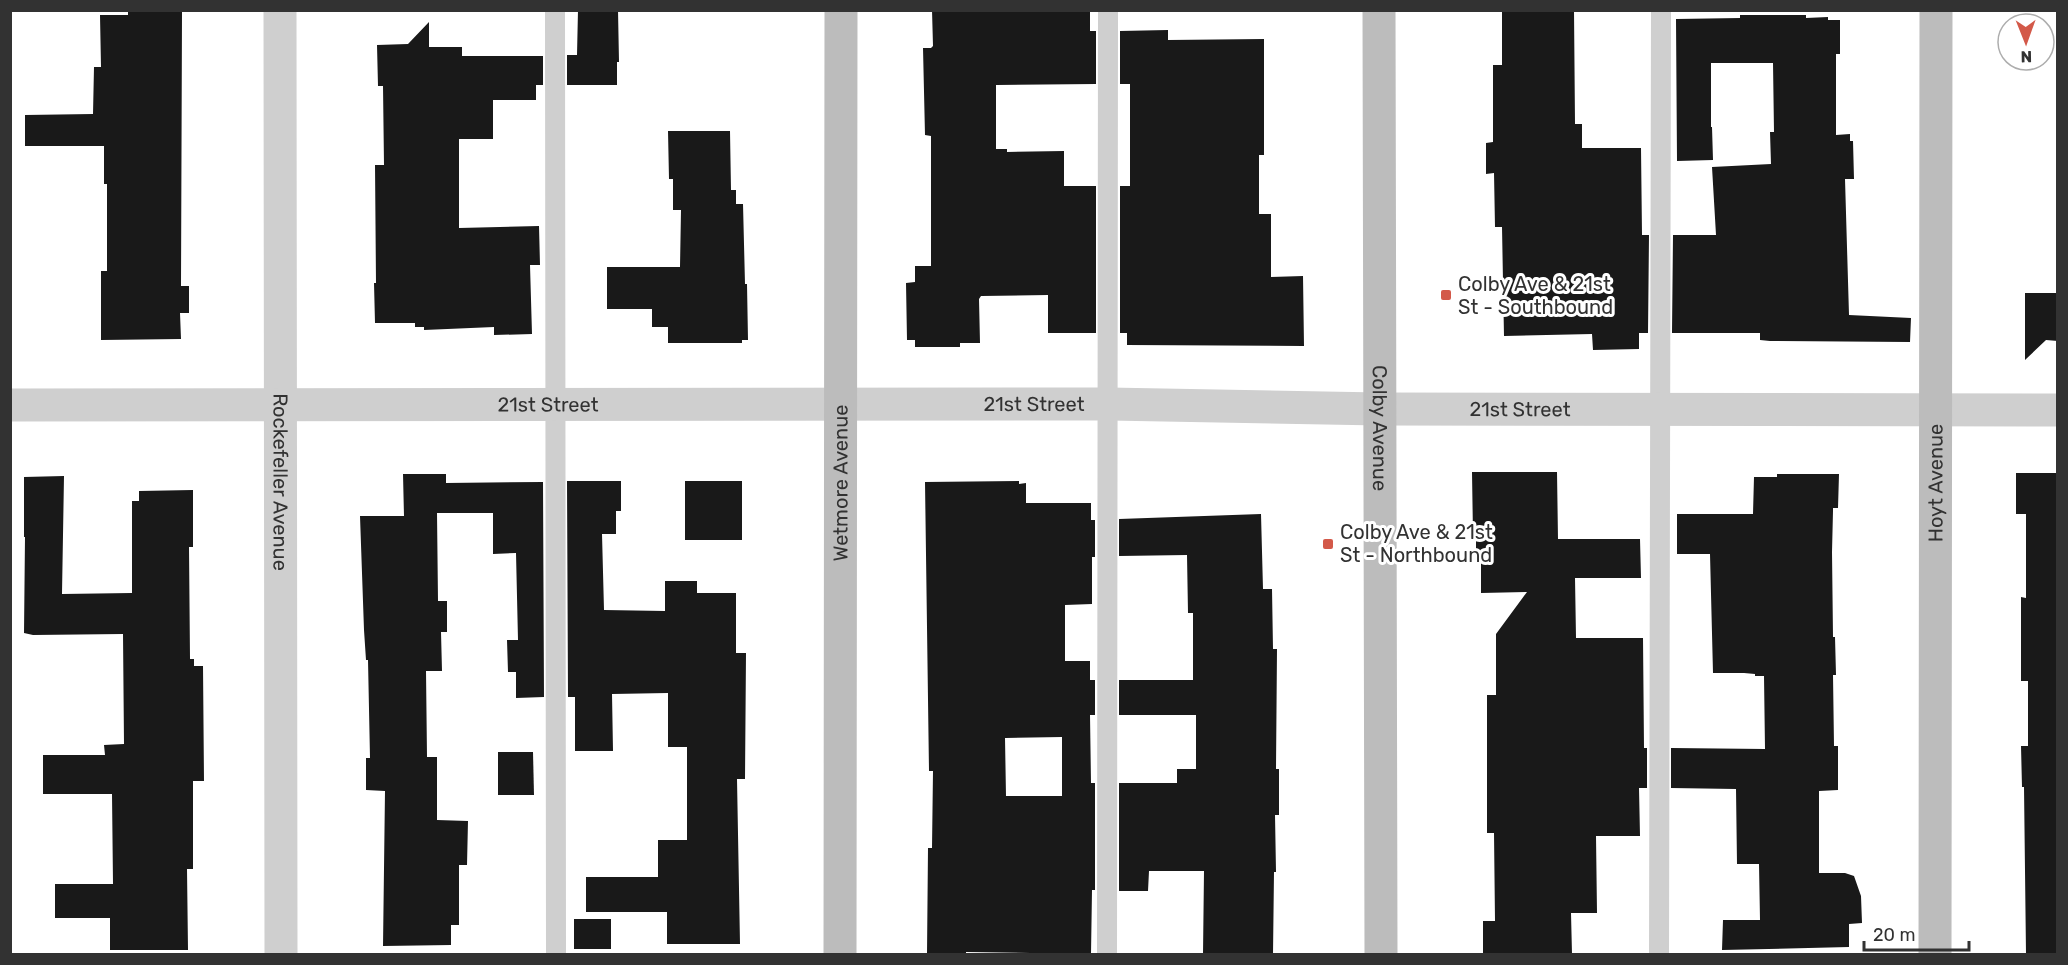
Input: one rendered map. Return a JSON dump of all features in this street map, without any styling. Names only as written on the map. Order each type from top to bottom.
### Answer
[{"type":"street","name":"Rockefeller Avenue","points":[[280,10],[281,954]]},
{"type":"street","name":"Wetmore Avenue","points":[[840,954],[841,10]]},
{"type":"street","name":"Colby Avenue","points":[[1380,10],[1381,954]]},
{"type":"street","name":"Hoyt Avenue","points":[[1935,954],[1936,10]]},
{"type":"street","name":"21st Street","points":[[10,405],[1109,404],[1380,410],[2058,410]]},
{"type":"lane","points":[[555,10],[556,954]]},
{"type":"lane","points":[[1107,954],[1108,10]]},
{"type":"lane","points":[[1659,954],[1661,10]]},
{"type":"building","points":[[578,10],[618,10],[617,85],[567,85],[567,55],[577,55]]},
{"type":"building","points":[[932,10],[1090,10],[1090,31],[1096,31],[1096,84],[996,85],[996,149],[1007,149],[1007,152],[1064,151],[1064,186],[1096,186],[1096,333],[1048,333],[1048,295],[981,296],[979,299],[980,343],[960,343],[960,347],[915,347],[915,340],[907,340],[906,283],[915,282],[915,266],[931,266],[931,136],[925,135],[923,48],[933,46]]},
{"type":"building","points":[[1502,10],[1574,10],[1575,124],[1582,124],[1582,148],[1641,148],[1642,235],[1649,235],[1648,333],[1639,333],[1639,349],[1593,350],[1592,334],[1504,336],[1502,227],[1495,227],[1494,173],[1486,174],[1486,143],[1493,142],[1493,65],[1502,65]]},
{"type":"building","points":[[128,12],[182,12],[181,286],[189,286],[189,313],[180,313],[181,339],[101,340],[101,271],[107,271],[107,184],[104,184],[104,146],[25,146],[25,115],[93,114],[94,67],[101,67],[100,15],[128,15]]},
{"type":"building","points":[[1740,15],[1806,15],[1806,18],[1828,17],[1828,20],[1840,20],[1840,54],[1836,54],[1836,135],[1850,134],[1850,141],[1853,141],[1854,179],[1845,179],[1849,315],[1911,318],[1910,342],[1770,341],[1760,340],[1760,333],[1672,333],[1673,235],[1716,235],[1712,167],[1771,164],[1770,132],[1774,132],[1773,63],[1711,63],[1713,160],[1677,161],[1676,19],[1740,18]]},
{"type":"building","points":[[429,22],[429,47],[462,47],[462,56],[543,56],[543,85],[536,85],[536,100],[493,100],[493,139],[459,139],[459,228],[539,226],[540,265],[530,265],[532,334],[494,335],[494,327],[424,330],[424,327],[415,327],[415,323],[375,323],[375,165],[384,165],[383,86],[378,86],[377,45],[408,44]]},
{"type":"building","points":[[1168,30],[1168,40],[1264,39],[1264,155],[1259,155],[1259,214],[1271,214],[1271,277],[1303,276],[1304,346],[1127,345],[1127,333],[1120,333],[1120,186],[1130,186],[1130,84],[1120,84],[1120,31]]},
{"type":"building","points":[[668,131],[730,131],[731,190],[736,190],[736,204],[743,204],[748,340],[742,340],[742,343],[668,343],[668,327],[652,327],[652,309],[607,309],[607,267],[680,267],[681,210],[673,210],[673,179],[669,179]]},
{"type":"building","points":[[2025,293],[2058,293],[2058,341],[2046,340],[2025,360]]},
{"type":"building","points":[[1472,472],[1557,472],[1558,539],[1640,539],[1641,578],[1575,578],[1576,638],[1643,638],[1644,748],[1647,748],[1647,788],[1639,788],[1640,836],[1596,836],[1597,913],[1571,913],[1572,954],[1483,954],[1483,921],[1495,921],[1494,833],[1487,833],[1487,695],[1496,695],[1496,634],[1527,592],[1481,593],[1481,563],[1476,563],[1476,535],[1473,535]]},
{"type":"building","points":[[2016,473],[2058,473],[2058,954],[2026,954],[2024,787],[2022,787],[2021,746],[2028,746],[2028,681],[2021,681],[2021,597],[2026,598],[2026,514],[2016,514]]},
{"type":"building","points":[[403,474],[446,474],[446,483],[543,482],[544,697],[516,698],[516,672],[508,672],[507,640],[518,640],[516,553],[493,554],[493,513],[437,513],[438,601],[447,601],[447,632],[441,632],[442,671],[426,671],[427,757],[437,757],[437,820],[468,821],[467,865],[459,865],[459,925],[451,925],[451,945],[383,946],[385,791],[366,790],[366,758],[370,758],[368,660],[366,660],[364,630],[360,516],[404,516]]},
{"type":"building","points":[[1777,474],[1839,474],[1838,508],[1833,508],[1832,552],[1836,675],[1833,675],[1834,746],[1838,746],[1838,790],[1819,791],[1819,873],[1845,873],[1854,876],[1861,896],[1862,923],[1849,924],[1849,947],[1722,950],[1723,920],[1760,920],[1759,864],[1737,864],[1736,789],[1671,788],[1671,748],[1765,749],[1764,676],[1744,673],[1713,673],[1710,554],[1677,554],[1677,514],[1753,514],[1754,477],[1777,477]]},
{"type":"building","points":[[64,476],[62,594],[132,593],[132,501],[139,501],[139,491],[193,490],[193,547],[189,547],[190,659],[194,659],[194,666],[203,666],[204,781],[193,781],[193,869],[187,869],[188,950],[110,950],[110,918],[55,918],[55,884],[113,884],[112,794],[43,794],[43,755],[105,755],[104,745],[124,744],[123,634],[33,635],[24,633],[24,477]]},
{"type":"building","points":[[567,481],[621,481],[621,511],[616,511],[616,534],[602,534],[604,610],[665,611],[665,581],[697,581],[697,593],[736,593],[736,653],[746,653],[745,779],[737,779],[740,944],[667,944],[667,912],[586,912],[586,877],[658,877],[658,840],[687,840],[687,747],[668,747],[668,693],[612,694],[613,751],[575,751],[575,697],[568,697]]},
{"type":"building","points":[[685,481],[742,481],[742,540],[685,540]]},
{"type":"building","points":[[1019,481],[1019,484],[1026,483],[1026,503],[1091,503],[1091,520],[1095,520],[1092,604],[1065,605],[1065,661],[1090,661],[1090,680],[1095,680],[1095,715],[1090,715],[1091,783],[1095,783],[1095,890],[1092,890],[1091,954],[966,952],[966,954],[927,954],[928,848],[932,848],[933,771],[929,771],[925,482]],"holes":[[[1062,737],[1062,796],[1006,796],[1005,738]]]},
{"type":"building","points":[[1261,514],[1263,589],[1272,589],[1273,649],[1277,649],[1276,769],[1279,769],[1279,815],[1275,815],[1276,872],[1274,872],[1273,954],[1203,954],[1204,871],[1149,871],[1148,891],[1119,891],[1119,783],[1177,783],[1177,769],[1196,769],[1196,715],[1119,715],[1119,680],[1193,680],[1193,613],[1188,613],[1187,555],[1119,556],[1119,519]]},
{"type":"building","points":[[498,752],[533,752],[534,795],[498,795]]},
{"type":"building","points":[[574,919],[611,919],[611,949],[574,949]]},
{"type":"place","name":"Colby Ave & 21st St - Southbound","points":[[1446,295]]},
{"type":"place","name":"Colby Ave & 21st St - Northbound","points":[[1328,544]]}]
